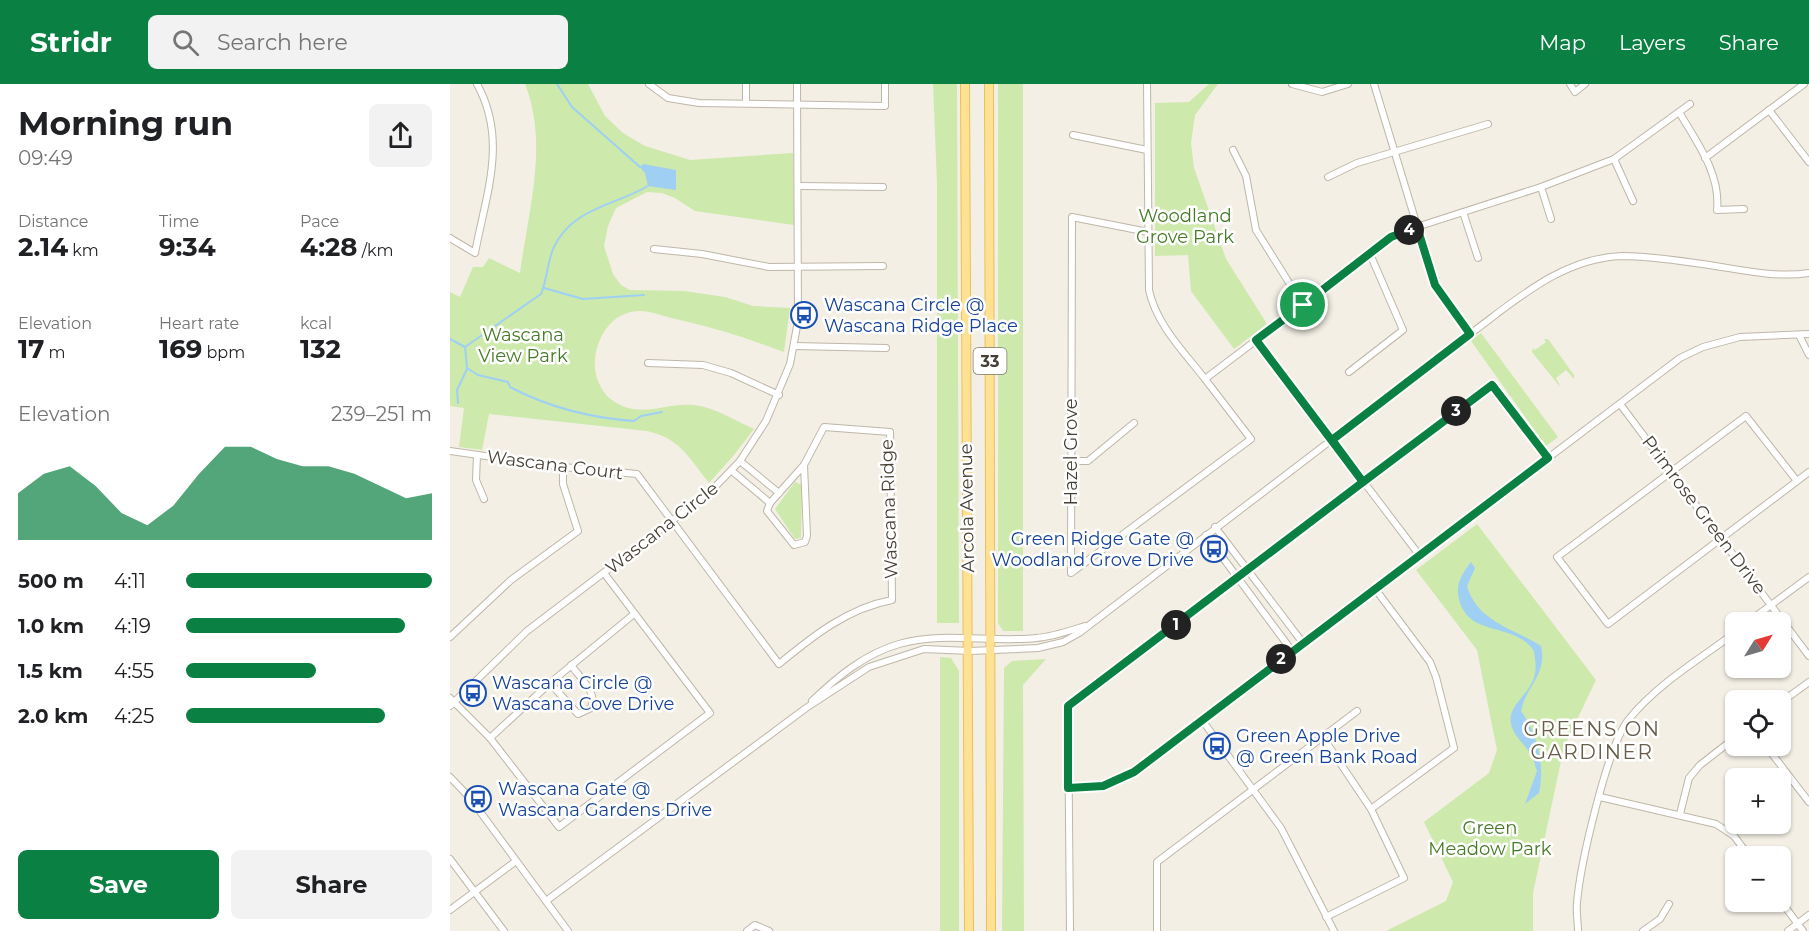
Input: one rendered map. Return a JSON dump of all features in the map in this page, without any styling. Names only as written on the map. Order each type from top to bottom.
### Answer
[{"type":"main road","name":"Arcola Avenue","points":[[965,84],[970,651],[969,931]]},
{"type":"main road","name":"Arcola Avenue","points":[[990,84],[991,931]]},
{"type":"street","points":[[450,238],[475,253],[494,156],[494,127],[486,100],[477,84]]},
{"type":"street","points":[[649,84],[668,98],[699,103],[885,106],[885,84]]},
{"type":"street","points":[[746,84],[746,102]]},
{"type":"street","name":"Wascana Circle","points":[[451,702],[527,631],[673,522],[732,471],[766,421],[779,395],[794,346],[799,312],[797,84]]},
{"type":"street","points":[[1147,84],[1149,290],[1152,307],[1205,379],[1398,233],[1541,187],[1614,159],[1690,104]]},
{"type":"street","points":[[1292,84],[1322,92],[1348,84]]},
{"type":"street","points":[[1374,84],[1435,285],[1470,334]]},
{"type":"street","points":[[1570,84],[1575,92],[1585,84]]},
{"type":"street","points":[[1705,158],[1804,84]]},
{"type":"street","points":[[1769,110],[1809,162]]},
{"type":"street","points":[[1679,112],[1705,158],[1716,186],[1716,210],[1744,209]]},
{"type":"street","points":[[1328,177],[1357,163],[1488,124]]},
{"type":"street","points":[[1073,135],[1147,150]]},
{"type":"street","points":[[1233,150],[1246,176],[1256,230],[1303,305]]},
{"type":"street","points":[[1614,159],[1633,201]]},
{"type":"street","points":[[799,186],[883,187]]},
{"type":"street","points":[[1541,187],[1551,219]]},
{"type":"street","points":[[1462,212],[1478,258]]},
{"type":"street","name":"Hazel Grove","points":[[1148,232],[1072,217],[1071,573],[1251,439],[1205,379]]},
{"type":"street","points":[[654,249],[702,254],[769,267],[883,266]]},
{"type":"street","points":[[1349,372],[1403,330],[1370,254]]},
{"type":"street","points":[[546,901],[806,708],[869,667],[924,649],[970,651],[1038,648],[1054,644],[1090,625],[1215,527],[1470,334],[1534,287],[1563,270],[1593,260],[1621,256],[1657,257],[1785,276],[1809,273]]},
{"type":"street","points":[[1068,788],[1103,786],[1124,779],[1680,358],[1703,347],[1754,335],[1809,334]]},
{"type":"street","points":[[1799,335],[1809,355]]},
{"type":"street","points":[[1256,340],[1420,556]]},
{"type":"street","points":[[794,346],[886,348]]},
{"type":"street","points":[[648,363],[703,365],[730,373],[779,395]]},
{"type":"street","points":[[1070,931],[1068,706],[1492,385],[1548,458]]},
{"type":"street","name":"Primrose Green Drive","points":[[1620,404],[1809,656]]},
{"type":"street","points":[[1797,482],[1746,416],[1557,557],[1608,624],[1797,482],[1809,472]]},
{"type":"street","points":[[1071,461],[1088,461],[1134,423]]},
{"type":"street","name":"Wascana Ridge","points":[[673,522],[779,664],[840,620],[868,604],[892,600],[890,432],[824,427],[804,465],[770,504]]},
{"type":"street","name":"Wascana Court","points":[[450,451],[563,467],[638,474],[673,522]]},
{"type":"street","points":[[477,455],[476,480],[484,499]]},
{"type":"street","points":[[740,461],[779,493]]},
{"type":"street","points":[[732,471],[770,504],[767,511],[794,545],[804,542],[807,536],[804,465]]},
{"type":"street","points":[[450,637],[511,580],[578,531],[563,484],[563,467]]},
{"type":"street","points":[[1215,527],[1303,643]]},
{"type":"street","points":[[1206,535],[1292,651]]},
{"type":"street","points":[[451,702],[490,738],[559,827],[710,713],[604,573]]},
{"type":"street","points":[[1762,612],[1809,577]]},
{"type":"street","points":[[1371,809],[1454,748],[1430,662],[1376,590]]},
{"type":"street","points":[[490,738],[550,683],[634,614]]},
{"type":"street","points":[[806,708],[835,679],[863,659],[898,644],[924,638],[969,640],[1036,638],[1090,625]]},
{"type":"street","points":[[1578,931],[1577,905],[1600,797],[1610,755],[1627,721],[1658,690],[1725,640]]},
{"type":"street","points":[[550,683],[578,714],[591,708],[594,701],[592,693],[571,665]]},
{"type":"street","points":[[1791,695],[1809,682]]},
{"type":"street","points":[[1157,931],[1157,862],[1324,739],[1357,711]]},
{"type":"street","points":[[1202,720],[1281,828],[1334,931]]},
{"type":"street","points":[[1324,739],[1371,809],[1404,879],[1326,917]]},
{"type":"street","points":[[1680,814],[1689,778],[1700,765],[1725,746]]},
{"type":"street","points":[[1774,756],[1809,802]]},
{"type":"street","points":[[450,777],[470,798],[568,931]]},
{"type":"street","points":[[1600,797],[1716,824],[1734,836],[1742,846]]},
{"type":"street","points":[[450,859],[504,931]]},
{"type":"street","points":[[450,910],[516,861]]},
{"type":"street","points":[[1643,931],[1660,919],[1669,904]]},
{"type":"street","points":[[1789,912],[1803,931]]},
{"type":"street","points":[[1788,931],[1809,915]]},
{"type":"street","points":[[747,931],[755,925],[770,931]]},
{"type":"green space","name":"Wascana View Park","points":[[525,84],[588,84],[605,116],[623,133],[645,146],[690,160],[793,153],[794,225],[695,211],[675,198],[662,193],[647,192],[616,208],[608,226],[604,246],[613,274],[621,285],[630,290],[684,291],[725,297],[753,306],[790,308],[784,352],[707,327],[638,311],[619,317],[605,330],[600,339],[595,359],[595,371],[602,389],[615,402],[625,407],[644,410],[684,405],[702,406],[754,429],[709,483],[676,444],[647,431],[489,414],[482,450],[459,447],[464,408],[450,406],[450,292],[460,297],[473,267],[483,267],[489,258],[520,273],[536,154],[532,107]]},
{"type":"green space","points":[[933,84],[957,84],[959,623],[937,623],[937,183]]},
{"type":"green space","points":[[998,84],[1023,84],[1023,631],[1003,631],[998,623]]},
{"type":"green space","name":"Woodland Grove Park","points":[[1209,84],[1218,84],[1195,115],[1191,143],[1194,168],[1226,259],[1267,324],[1234,349],[1191,291],[1188,255],[1155,256],[1155,103],[1189,102]]},
{"type":"green space","points":[[1481,333],[1558,437],[1546,446],[1471,341]]},
{"type":"green space","points":[[1544,339],[1548,339],[1574,375],[1574,379],[1566,370],[1556,378],[1561,388],[1532,352],[1533,348],[1535,350],[1546,342]]},
{"type":"green space","points":[[795,482],[802,485],[801,538],[795,539],[775,509]]},
{"type":"green space","name":"Green Meadow Park","points":[[1477,524],[1596,680],[1564,747],[1533,893],[1533,931],[1386,931],[1446,901],[1453,882],[1424,822],[1489,773],[1497,750],[1477,650],[1416,570]]},
{"type":"green space","points":[[940,657],[951,658],[959,671],[959,931],[940,931]]},
{"type":"green space","points":[[1046,659],[1023,685],[1024,931],[1002,931],[1004,668],[1012,661]]},
{"type":"water","points":[[643,164],[676,170],[676,190],[648,186],[645,173],[640,167]]},
{"type":"water","points":[[1471,562],[1475,568],[1467,586],[1479,608],[1498,623],[1541,646],[1539,673],[1521,711],[1532,730],[1539,750],[1541,782],[1539,793],[1525,804],[1537,771],[1531,754],[1512,728],[1511,716],[1513,709],[1533,680],[1534,653],[1525,641],[1482,625],[1464,611],[1458,589],[1462,575]]},
{"type":"waterway","points":[[557,84],[572,107],[640,167]]},
{"type":"waterway","points":[[465,347],[541,294],[553,249],[561,235],[571,225],[582,216],[648,186]]},
{"type":"waterway","points":[[544,288],[583,299],[644,295]]},
{"type":"waterway","points":[[450,339],[465,347]]},
{"type":"waterway","points":[[465,347],[467,368],[478,375],[508,382],[510,387],[555,406],[586,414],[634,421],[641,416],[662,412]]},
{"type":"waterway","points":[[458,403],[457,390],[467,369]]},
{"type":"place","name":"Wascana Circle @ Wascana Ridge Place","points":[[804,315]]},
{"type":"place","name":"Green Ridge Gate @ Woodland Grove Drive","points":[[1214,549]]},
{"type":"place","name":"Wascana Circle @ Wascana Cove Drive","points":[[473,693]]},
{"type":"place","name":"Green Apple Drive @ Green Bank Road","points":[[1217,746]]},
{"type":"place","name":"Wascana Gate @ Wascana Gardens Drive","points":[[478,799]]},
{"type":"district","name":"GREENS ON GARDINER","points":[[1592,740]]},
{"type":"route","points":[[1303,305],[1256,340],[1363,482],[1068,706],[1068,788],[1103,786],[1124,779],[1548,458],[1492,385],[1363,482],[1332,440],[1470,334],[1435,285],[1417,227],[1391,237],[1303,305]]}]
